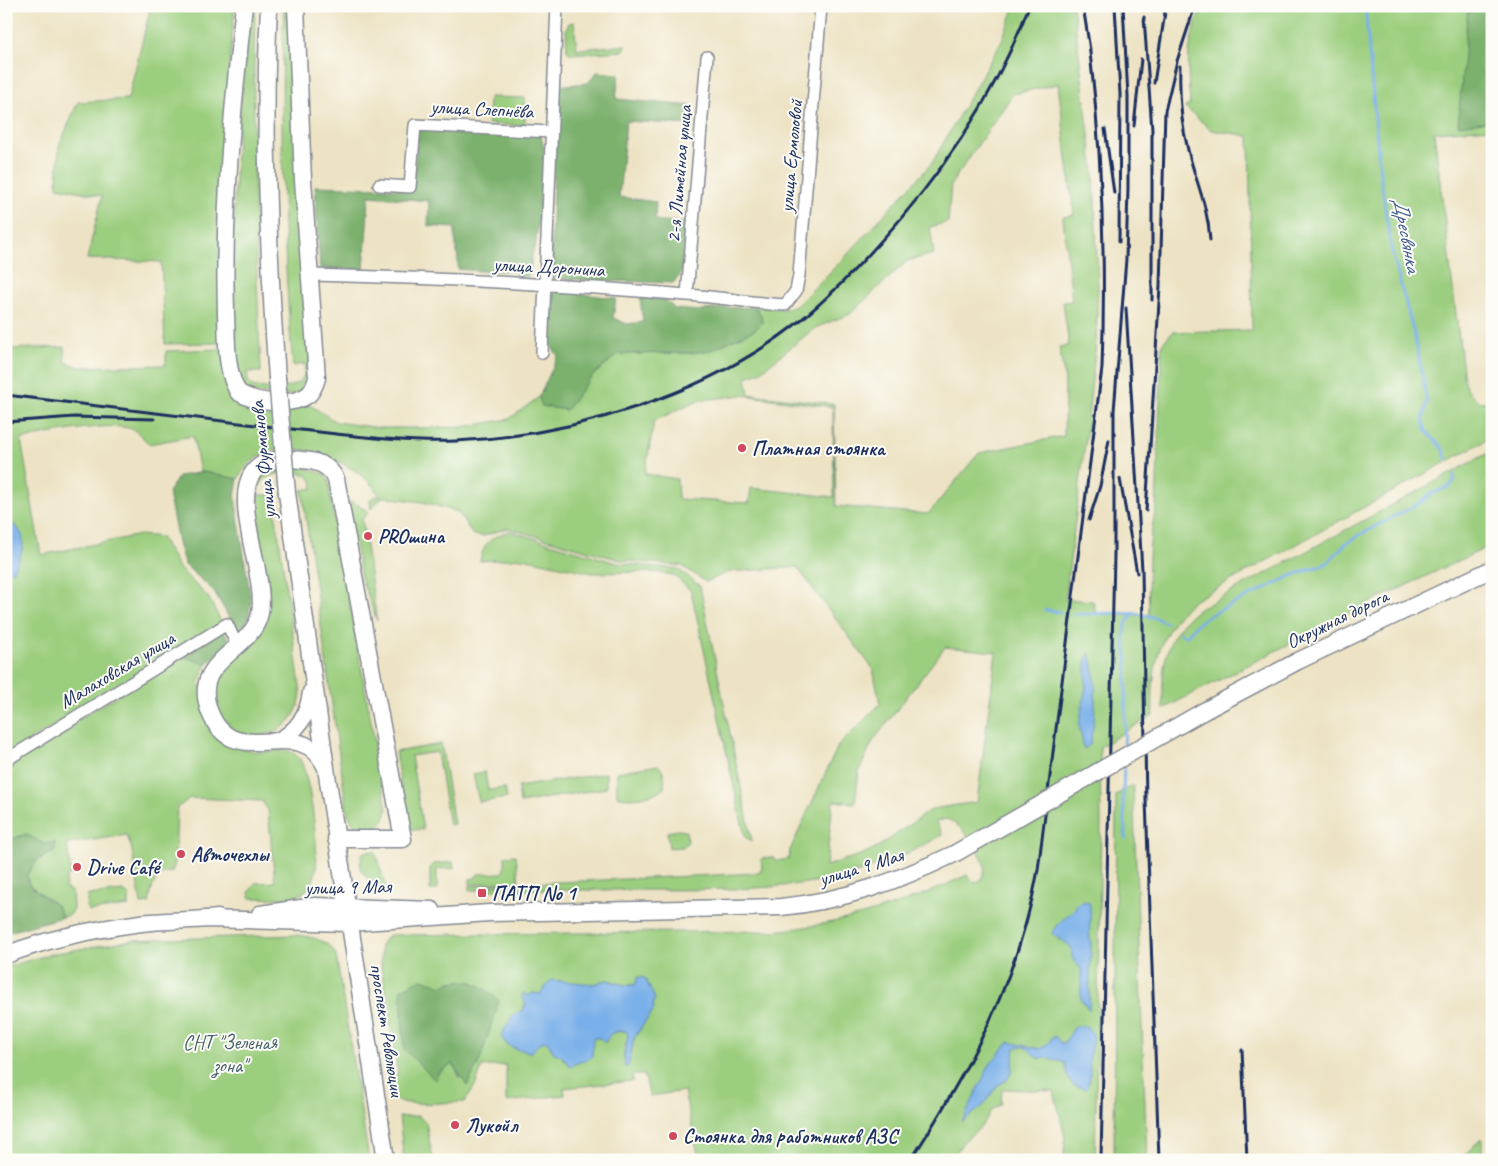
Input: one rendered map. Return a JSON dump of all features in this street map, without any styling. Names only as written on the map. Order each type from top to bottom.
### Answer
[{"type":"main road","points":[[244,6],[234,87],[226,206],[226,291],[230,372],[238,392],[253,400],[288,401],[301,399],[309,394],[317,378],[318,361],[303,180],[296,6]]},
{"type":"main road","name":"улица Фурманова","points":[[269,6],[266,115],[268,212],[277,378],[287,492],[346,906]]},
{"type":"main road","points":[[326,768],[315,749],[307,744],[285,740],[249,742],[236,739],[225,732],[209,710],[206,698],[210,674],[215,664],[256,625],[261,601],[246,501],[247,481],[260,464],[271,460],[301,460],[324,465],[336,479],[403,839],[336,839]]},
{"type":"main road","name":"Окружная дорога","points":[[1204,712],[1298,661],[1492,569]]},
{"type":"main road","points":[[273,742],[294,730],[302,720],[311,696],[312,676]]},
{"type":"main road","name":"улица 9 Мая","points":[[207,919],[349,923],[489,913],[745,910],[811,904],[876,888],[954,854],[1204,712]]},
{"type":"main road","name":"улица 9 Мая","points":[[6,955],[51,940],[108,928],[142,923],[207,919],[314,906],[489,913]]},
{"type":"main road","name":"проспект Революции","points":[[346,906],[386,1160]]},
{"type":"street","points":[[542,353],[557,6]]},
{"type":"street","name":"улица Ермоловой","points":[[785,305],[796,291],[800,275],[821,6]]},
{"type":"street","name":"2-я Литейная улица","points":[[687,295],[707,57]]},
{"type":"street","name":"улица Слепнёва","points":[[380,185],[410,187],[415,125],[551,132]]},
{"type":"street","name":"улица Доронина","points":[[311,276],[395,277],[545,285],[687,295],[785,305]]},
{"type":"street","name":"Малаховская улица","points":[[6,760],[227,624],[237,645]]},
{"type":"green space","points":[[151,6],[235,6],[222,149],[219,216],[220,343],[165,344],[161,262],[87,259],[102,196],[57,187],[59,146],[78,102],[128,99]]},
{"type":"green space","points":[[250,6],[255,6],[255,189],[261,372],[247,372],[248,381],[252,386],[268,388],[287,387],[295,384],[301,380],[304,373],[304,364],[293,366],[284,231],[282,96],[284,6],[291,6],[312,361],[309,386],[293,395],[248,393],[237,374],[233,245],[236,153]]},
{"type":"green space","points":[[1015,6],[1073,6],[1094,174],[1098,287],[1096,342],[1086,437],[1065,599],[1093,601],[1096,613],[1149,615],[1149,562],[1151,535],[1156,509],[1162,344],[1172,332],[1252,330],[1249,136],[1211,130],[1185,107],[1190,104],[1188,66],[1193,31],[1203,6],[1492,6],[1492,128],[1434,132],[1464,380],[1470,394],[1480,402],[1492,401],[1492,437],[1190,603],[1170,628],[1158,654],[1153,683],[1153,715],[1100,747],[1101,824],[1095,1160],[1064,1160],[1065,1137],[1054,1091],[1002,1089],[1001,1104],[992,1110],[981,1127],[963,1142],[951,1160],[733,1160],[733,1155],[725,1152],[717,1156],[699,1159],[684,1091],[650,1096],[644,1075],[632,1075],[633,1081],[564,1088],[565,1095],[506,1102],[506,1065],[482,1067],[476,1084],[465,1102],[407,1103],[393,1097],[389,1076],[398,1074],[381,965],[381,946],[388,935],[775,931],[801,928],[874,912],[920,896],[967,875],[974,883],[981,880],[984,866],[981,855],[963,830],[946,819],[936,822],[942,835],[907,854],[872,868],[803,884],[732,889],[469,890],[469,886],[759,873],[762,868],[761,859],[773,857],[776,861],[789,859],[790,850],[838,746],[880,704],[873,669],[797,567],[729,572],[706,582],[682,566],[620,560],[508,528],[483,536],[473,535],[458,512],[423,502],[382,497],[371,509],[370,500],[376,496],[381,497],[366,479],[335,460],[299,449],[281,449],[264,454],[250,463],[238,479],[200,472],[193,436],[149,444],[134,430],[112,426],[31,437],[21,440],[41,555],[140,535],[161,537],[179,568],[208,597],[222,623],[6,755],[6,349],[65,347],[65,362],[80,367],[166,365],[166,351],[221,349],[238,401],[249,406],[271,409],[310,405],[336,422],[380,428],[463,427],[509,419],[539,397],[542,406],[566,410],[591,377],[618,354],[692,353],[756,329],[762,323],[761,315],[755,307],[785,309],[796,306],[846,256],[932,163],[1002,40]],"holes":[[[1058,84],[1074,215],[1063,217],[1072,301],[1063,302],[1069,345],[1059,347],[1065,381],[1064,436],[979,453],[928,514],[836,506],[834,404],[749,394],[746,377],[760,372],[815,328],[850,314],[907,261],[934,254],[930,227],[948,222],[951,184],[1013,94]],[[742,395],[833,407],[834,497],[751,488],[749,503],[678,499],[677,479],[645,474],[654,421],[696,401]],[[945,647],[996,652],[977,802],[929,811],[881,845],[863,854],[826,866],[833,801],[855,803],[859,771],[873,741]],[[639,977],[654,1009],[634,1038],[628,1066],[625,1067],[624,1055],[628,1035],[626,1031],[592,1038],[592,1052],[564,1061],[562,1055],[554,1053],[547,1041],[541,1042],[531,1052],[510,1046],[501,1036],[513,1015],[523,1010],[526,1004],[523,993],[528,997],[574,983],[594,984],[607,980],[624,985],[636,985]],[[453,981],[460,1078],[453,1064],[439,1072],[435,1079],[404,1049],[402,1006]]]},
{"type":"green space","points":[[1468,6],[1492,6],[1492,121],[1458,125]]},
{"type":"green space","points":[[574,22],[577,49],[627,45],[623,51],[570,54],[567,50],[566,30],[569,23]]},
{"type":"green space","points":[[597,72],[619,74],[616,99],[692,106],[690,125],[626,121],[619,197],[656,202],[655,220],[686,223],[681,274],[673,283],[557,279],[550,270],[557,86],[588,83]]},
{"type":"green space","points":[[489,97],[525,98],[525,126],[488,124]]},
{"type":"green space","points":[[419,128],[541,136],[544,149],[536,244],[527,277],[517,276],[513,270],[490,272],[458,269],[455,228],[428,226],[429,201],[369,196],[364,269],[320,269],[315,186],[412,189]]},
{"type":"green space","points":[[556,291],[616,298],[613,318],[627,324],[643,322],[640,298],[666,300],[675,309],[700,311],[720,308],[755,307],[761,315],[762,323],[756,329],[711,350],[692,353],[618,354],[591,377],[566,410],[542,406],[539,397],[558,356],[548,341],[550,297]]},
{"type":"green space","points":[[1492,451],[1492,545],[1367,604],[1163,709],[1164,668],[1170,643],[1176,632],[1196,611]]},
{"type":"green space","points":[[305,468],[325,474],[329,481],[387,810],[384,819],[374,829],[361,829],[355,825],[347,811],[302,490],[313,488],[312,480],[305,474],[274,474],[263,481],[259,487],[258,495],[273,495],[301,693],[296,710],[287,723],[275,732],[261,736],[247,736],[233,730],[222,720],[214,704],[213,692],[222,668],[259,625],[269,608],[268,585],[253,489],[261,474],[269,471]]},
{"type":"green space","points":[[204,472],[238,479],[235,496],[251,602],[248,620],[237,632],[214,591],[185,565],[179,547],[168,492],[179,476]]},
{"type":"green space","points":[[349,502],[353,502],[369,512],[362,519],[377,621],[361,578]]},
{"type":"green space","points":[[510,531],[617,563],[678,569],[700,586],[752,841],[745,837],[691,591],[674,575],[653,572],[592,573],[523,558],[480,561],[489,541]]},
{"type":"green space","points":[[223,629],[230,642],[207,664],[182,656]]},
{"type":"green space","points":[[182,656],[207,664],[199,683],[233,745],[264,752],[279,750],[292,752],[300,759],[307,781],[315,830],[317,859],[312,882],[304,892],[293,897],[251,898],[249,893],[255,883],[275,882],[268,810],[262,801],[190,798],[177,808],[175,863],[172,872],[161,875],[155,882],[149,903],[141,904],[132,850],[127,835],[67,844],[71,875],[67,876],[65,888],[72,892],[73,909],[70,915],[62,917],[57,906],[29,885],[27,875],[37,860],[55,851],[26,834],[6,841],[6,764]]},
{"type":"green space","points":[[441,744],[454,824],[449,825],[437,752],[411,756],[423,829],[413,830],[407,823],[395,752]]},
{"type":"green space","points":[[658,765],[664,776],[664,788],[642,797],[628,798],[617,796],[617,772]]},
{"type":"green space","points":[[485,772],[488,790],[505,788],[507,798],[479,802],[473,774]]},
{"type":"green space","points":[[606,773],[606,788],[520,803],[518,787]]},
{"type":"green space","points":[[1133,785],[1147,1160],[1114,1160],[1116,795]]},
{"type":"green space","points":[[686,831],[688,842],[683,847],[669,848],[667,832]]},
{"type":"green space","points":[[26,834],[44,844],[55,842],[55,851],[37,860],[27,875],[29,885],[57,906],[62,917],[6,933],[6,841]]},
{"type":"green space","points":[[375,851],[386,888],[370,881],[360,869],[362,854]]},
{"type":"green space","points":[[516,855],[519,882],[470,884],[470,879],[475,878],[478,874],[502,873],[505,866],[505,856]]},
{"type":"green space","points":[[453,862],[454,868],[437,869],[437,890],[430,890],[430,868],[434,864]]},
{"type":"green space","points":[[123,891],[129,895],[129,906],[89,911],[86,907],[88,895]]},
{"type":"green space","name":"СНТ \"Зеленая зона\"","points":[[297,935],[314,938],[325,943],[336,955],[369,1160],[6,1160],[6,967],[51,954],[132,940]]},
{"type":"green space","points":[[422,979],[443,986],[459,981],[467,981],[480,986],[499,1001],[480,1060],[467,1086],[453,1064],[439,1072],[435,1080],[404,1049],[401,989]]},
{"type":"green space","points":[[419,1116],[426,1123],[433,1160],[404,1160],[399,1117]]},
{"type":"green space","points":[[1482,1138],[1482,1160],[1459,1160]]},
{"type":"water","points":[[6,521],[20,531],[23,544],[22,551],[12,572],[6,570]]},
{"type":"water","points":[[1090,653],[1094,675],[1095,710],[1090,745],[1084,749],[1079,725],[1086,686],[1086,659]]},
{"type":"water","points":[[1089,902],[1090,913],[1089,1010],[1081,999],[1081,968],[1073,960],[1072,949],[1052,933],[1078,903]]},
{"type":"water","points":[[638,977],[645,978],[655,999],[654,1009],[634,1038],[628,1067],[625,1067],[624,1055],[628,1035],[626,1031],[613,1033],[605,1043],[600,1038],[593,1038],[592,1057],[570,1066],[561,1055],[554,1053],[547,1041],[541,1042],[531,1052],[510,1046],[501,1036],[513,1015],[523,1010],[526,1004],[522,997],[523,993],[528,996],[533,993],[540,994],[551,980],[594,984],[607,980],[624,985],[635,985]]},
{"type":"water","points":[[1075,1026],[1086,1026],[1093,1034],[1090,1077],[1085,1089],[1073,1085],[1067,1075],[1065,1063],[1048,1058],[1037,1058],[1025,1048],[1015,1048],[1012,1070],[1007,1080],[997,1086],[983,1106],[962,1122],[990,1064],[1009,1042],[1040,1049],[1049,1043],[1052,1037],[1056,1037],[1061,1044],[1064,1044]]},
{"type":"waterway","name":"Дресвянка","points":[[1365,6],[1380,174],[1391,248],[1415,338],[1427,401],[1423,418],[1425,430],[1442,448],[1447,460]]},
{"type":"waterway","name":"Дресвянка","points":[[1180,633],[1186,636],[1206,617],[1293,575],[1326,564],[1345,544],[1420,503],[1431,494],[1450,486],[1454,481],[1454,475]]},
{"type":"waterway","points":[[1045,610],[1060,612]]},
{"type":"waterway","points":[[1073,614],[1133,613],[1156,618],[1166,623]]},
{"type":"waterway","points":[[1124,751],[1127,661],[1124,637],[1126,623],[1133,614]]},
{"type":"waterway","points":[[1124,762],[1123,800],[1126,839]]},
{"type":"railway","points":[[6,395],[341,435],[387,439],[456,441],[546,430],[592,420],[638,406],[683,389],[726,369],[766,346],[820,303],[872,251],[920,196],[942,167],[982,105],[1015,40],[1029,6]]},
{"type":"railway","points":[[1083,6],[1090,50]]},
{"type":"railway","points":[[1115,6],[1120,94],[1119,242]]},
{"type":"railway","points":[[1101,1160],[1114,555],[1114,411],[1126,259],[1128,189],[1128,96],[1123,6]]},
{"type":"railway","points":[[1154,83],[1166,6]]},
{"type":"railway","points":[[1146,511],[1160,286],[1165,111],[1177,61],[1195,6]]},
{"type":"railway","points":[[1144,17],[1152,130],[1152,300]]},
{"type":"railway","points":[[911,1160],[972,1056],[1005,986],[1018,949],[1038,870],[1102,368],[1102,205],[1089,43]]},
{"type":"railway","points":[[1134,126],[1141,59]]},
{"type":"railway","points":[[1180,66],[1182,119],[1191,162],[1204,205],[1210,240]]},
{"type":"railway","points":[[1105,129],[1114,193]]},
{"type":"railway","points":[[1126,308],[1142,570],[1146,800],[1159,1160]]},
{"type":"railway","points":[[6,422],[74,417],[154,419]]},
{"type":"railway","points":[[1089,520],[1100,486],[1109,440]]},
{"type":"railway","points":[[1120,479],[1137,573]]},
{"type":"railway","points":[[1242,1050],[1247,1160]]},
{"type":"place","name":"Платная стоянка","points":[[742,448]]},
{"type":"place","name":"PROшина","points":[[368,536]]},
{"type":"place","name":"Авточехлы","points":[[181,854]]},
{"type":"place","name":"Drive Café","points":[[77,867]]},
{"type":"place","name":"ПАТП No 1","points":[[482,893]]},
{"type":"place","name":"Лукойл","points":[[455,1125]]},
{"type":"place","name":"Стоянка для работников АЗС","points":[[673,1136]]}]
